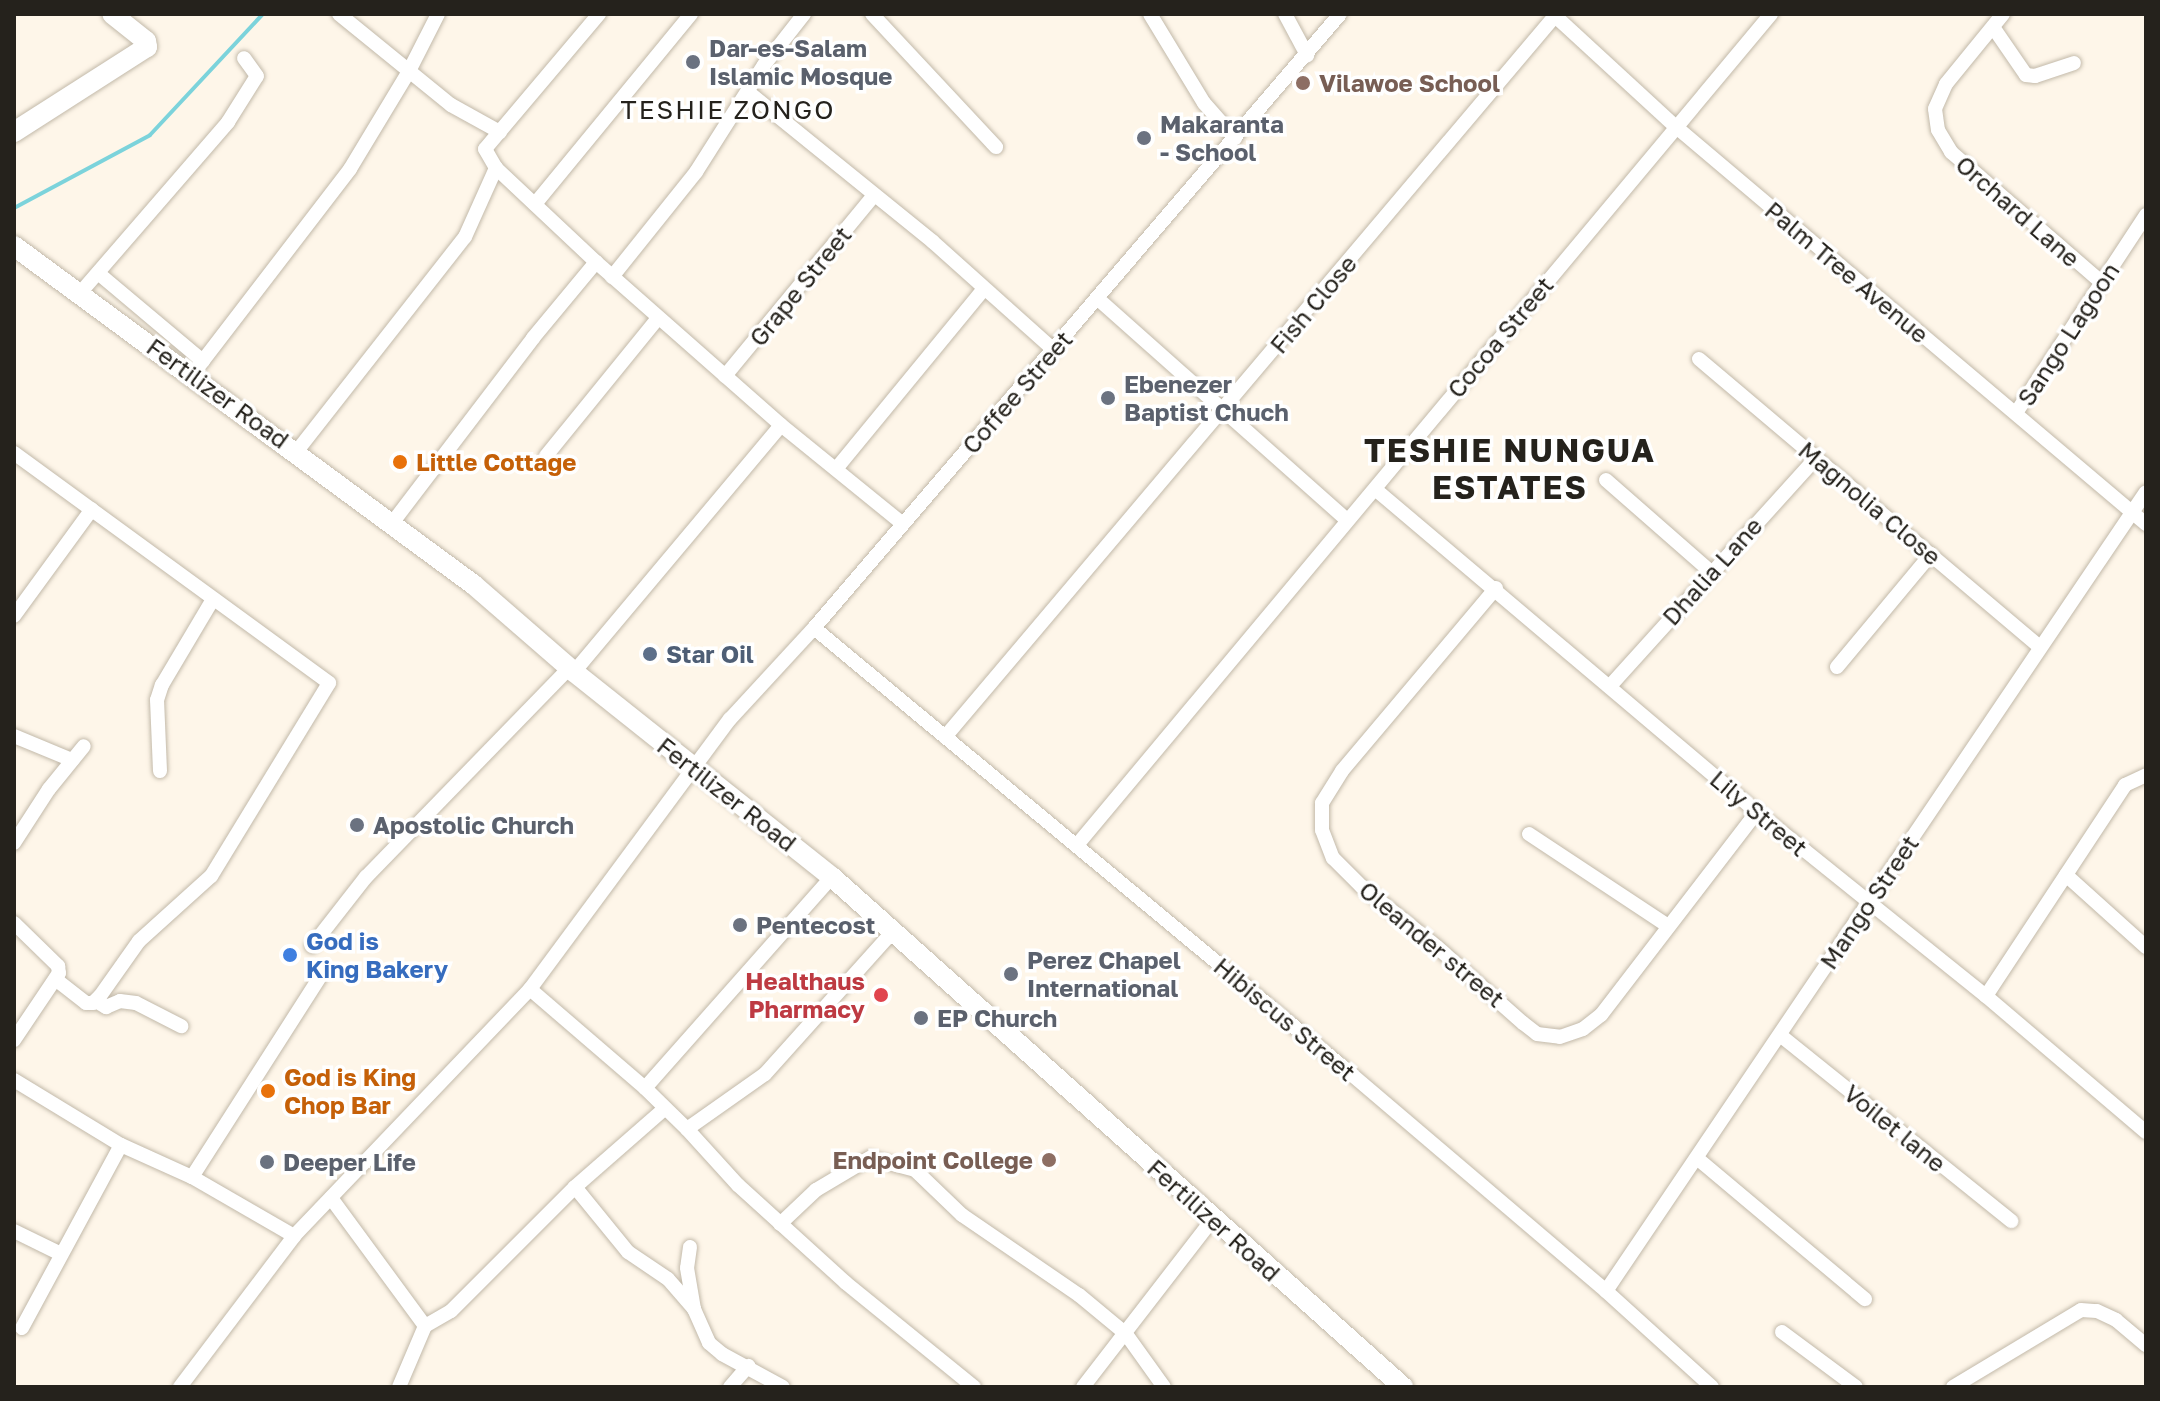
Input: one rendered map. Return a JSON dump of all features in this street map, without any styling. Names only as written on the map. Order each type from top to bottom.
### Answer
[{"type":"street","points":[[14,132],[147,47],[146,41],[112,14]]},
{"type":"street","points":[[339,14],[451,105],[500,132]]},
{"type":"street","points":[[98,273],[197,368],[350,169],[408,73],[438,14]]},
{"type":"street","points":[[599,14],[485,149],[496,168],[658,318],[781,425],[903,524]]},
{"type":"street","points":[[535,204],[691,14]]},
{"type":"street","points":[[612,277],[696,172],[804,14]]},
{"type":"street","points":[[872,14],[996,147]]},
{"type":"street","points":[[1150,14],[1204,103],[1235,138]]},
{"type":"street","points":[[1285,14],[1307,55]]},
{"type":"street","name":"Coffee Street","points":[[180,1387],[294,1236],[530,989],[730,719],[814,628],[1340,14]]},
{"type":"street","name":"Cocoa Street","points":[[1077,845],[1771,14]]},
{"type":"street","name":"Orchard Lane","points":[[2003,14],[1946,84],[1935,109],[1938,130],[1951,152],[2101,282]]},
{"type":"street","name":"Palm Tree Avenue","points":[[1554,15],[1675,126],[2146,524]]},
{"type":"street","name":"Fish Close","points":[[945,737],[1554,15]]},
{"type":"street","points":[[1993,27],[2026,75],[2035,76],[2074,63]]},
{"type":"street","points":[[81,292],[228,122],[257,76],[244,58]]},
{"type":"street","points":[[748,92],[874,195],[1054,350]]},
{"type":"street","points":[[297,451],[465,237],[496,168]]},
{"type":"street","name":"Grape Street","points":[[725,376],[874,195]]},
{"type":"street","name":"Sango Lagoon","points":[[2016,413],[2146,215]]},
{"type":"street","name":"Fertilizer Road","points":[[14,246],[197,368],[297,451],[474,585],[572,670],[832,877],[1403,1387]]},
{"type":"street","points":[[393,522],[533,338],[596,262]]},
{"type":"street","points":[[836,469],[984,289]]},
{"type":"street","points":[[1098,299],[1347,520]]},
{"type":"street","points":[[546,456],[658,318]]},
{"type":"street","name":"Magnolia Close","points":[[1699,359],[2040,647]]},
{"type":"street","points":[[312,946],[366,877],[572,670],[781,425]]},
{"type":"street","points":[[14,453],[329,683],[211,876],[139,941],[96,1001]]},
{"type":"street","name":"Dhalia Lane","points":[[1610,686],[1816,458]]},
{"type":"street","points":[[1606,480],[1711,572]]},
{"type":"street","name":"Lily Street","points":[[1375,489],[1496,588],[1757,812],[1986,996],[2146,1132]]},
{"type":"street","name":"Mango Street","points":[[1606,1291],[2146,492]]},
{"type":"street","points":[[14,616],[92,509]]},
{"type":"street","points":[[1837,667],[1931,554]]},
{"type":"street","name":"Oleander street","points":[[1496,588],[1342,771],[1322,803],[1322,830],[1333,858],[1361,886],[1537,1034],[1560,1037],[1583,1029],[1601,1015],[1757,812]]},
{"type":"street","points":[[160,771],[157,700],[162,685],[213,599]]},
{"type":"street","name":"Hibiscus Street","points":[[814,628],[1077,845],[1606,1291],[1712,1387]]},
{"type":"street","points":[[14,736],[72,760]]},
{"type":"street","points":[[14,843],[84,746]]},
{"type":"street","points":[[1986,996],[2125,785],[2146,775]]},
{"type":"street","points":[[1529,834],[1668,926]]},
{"type":"street","points":[[2066,875],[2146,947]]},
{"type":"street","points":[[645,1088],[832,877]]},
{"type":"street","points":[[14,923],[58,966],[55,979],[14,1040]]},
{"type":"street","points":[[687,1129],[765,1074],[894,930]]},
{"type":"street","points":[[192,1177],[323,972]]},
{"type":"street","points":[[55,979],[86,1003],[96,1001],[106,1007],[120,1001],[136,1003],[181,1026]]},
{"type":"street","points":[[530,989],[645,1088],[780,1224],[897,1327],[974,1387]]},
{"type":"street","name":"Voilet lane","points":[[1780,1035],[2011,1221]]},
{"type":"street","points":[[14,1080],[121,1145],[192,1177],[294,1236]]},
{"type":"street","points":[[399,1387],[425,1326],[451,1311],[575,1187],[664,1109]]},
{"type":"street","points":[[22,1328],[121,1145]]},
{"type":"street","points":[[780,1224],[816,1190],[870,1158],[915,1170],[962,1215],[1079,1295],[1126,1334],[1164,1387]]},
{"type":"street","points":[[1698,1159],[1865,1299]]},
{"type":"street","points":[[575,1187],[628,1252],[668,1279],[694,1309]]},
{"type":"street","points":[[331,1198],[425,1326]]},
{"type":"street","points":[[1083,1387],[1213,1219]]},
{"type":"street","points":[[14,1231],[61,1254]]},
{"type":"street","points":[[690,1247],[687,1268],[694,1309],[709,1343],[783,1387]]},
{"type":"street","points":[[1953,1387],[2081,1310],[2097,1311],[2116,1320],[2146,1345]]},
{"type":"street","points":[[1782,1332],[1856,1387]]},
{"type":"street","points":[[730,1387],[748,1366]]},
{"type":"waterway","points":[[16,207],[150,135],[263,14]]},
{"type":"place","name":"Dar-es-Salam Islamic Mosque","points":[[693,62]]},
{"type":"place","name":"Vilawoe School","points":[[1303,83]]},
{"type":"place","name":"Makaranta - School","points":[[1144,138]]},
{"type":"place","name":"Ebenezer Baptist Chuch","points":[[1108,398]]},
{"type":"place","name":"Little Cottage","points":[[400,462]]},
{"type":"place","name":"Star Oil","points":[[650,654]]},
{"type":"place","name":"Apostolic Church","points":[[357,825]]},
{"type":"place","name":"Pentecost","points":[[740,925]]},
{"type":"place","name":"God is King Bakery","points":[[290,955]]},
{"type":"place","name":"Perez Chapel International","points":[[1011,974]]},
{"type":"place","name":"Healthaus Pharmacy","points":[[881,995]]},
{"type":"place","name":"EP Church","points":[[921,1018]]},
{"type":"place","name":"God is King Chop Bar","points":[[268,1091]]},
{"type":"place","name":"Endpoint College","points":[[1049,1160]]},
{"type":"place","name":"Deeper Life","points":[[267,1162]]},
{"type":"district","name":"TESHIE ZONGO","points":[[728,110]]},
{"type":"district","name":"TESHIE NUNGUA ESTATES","points":[[1510,470]]}]
